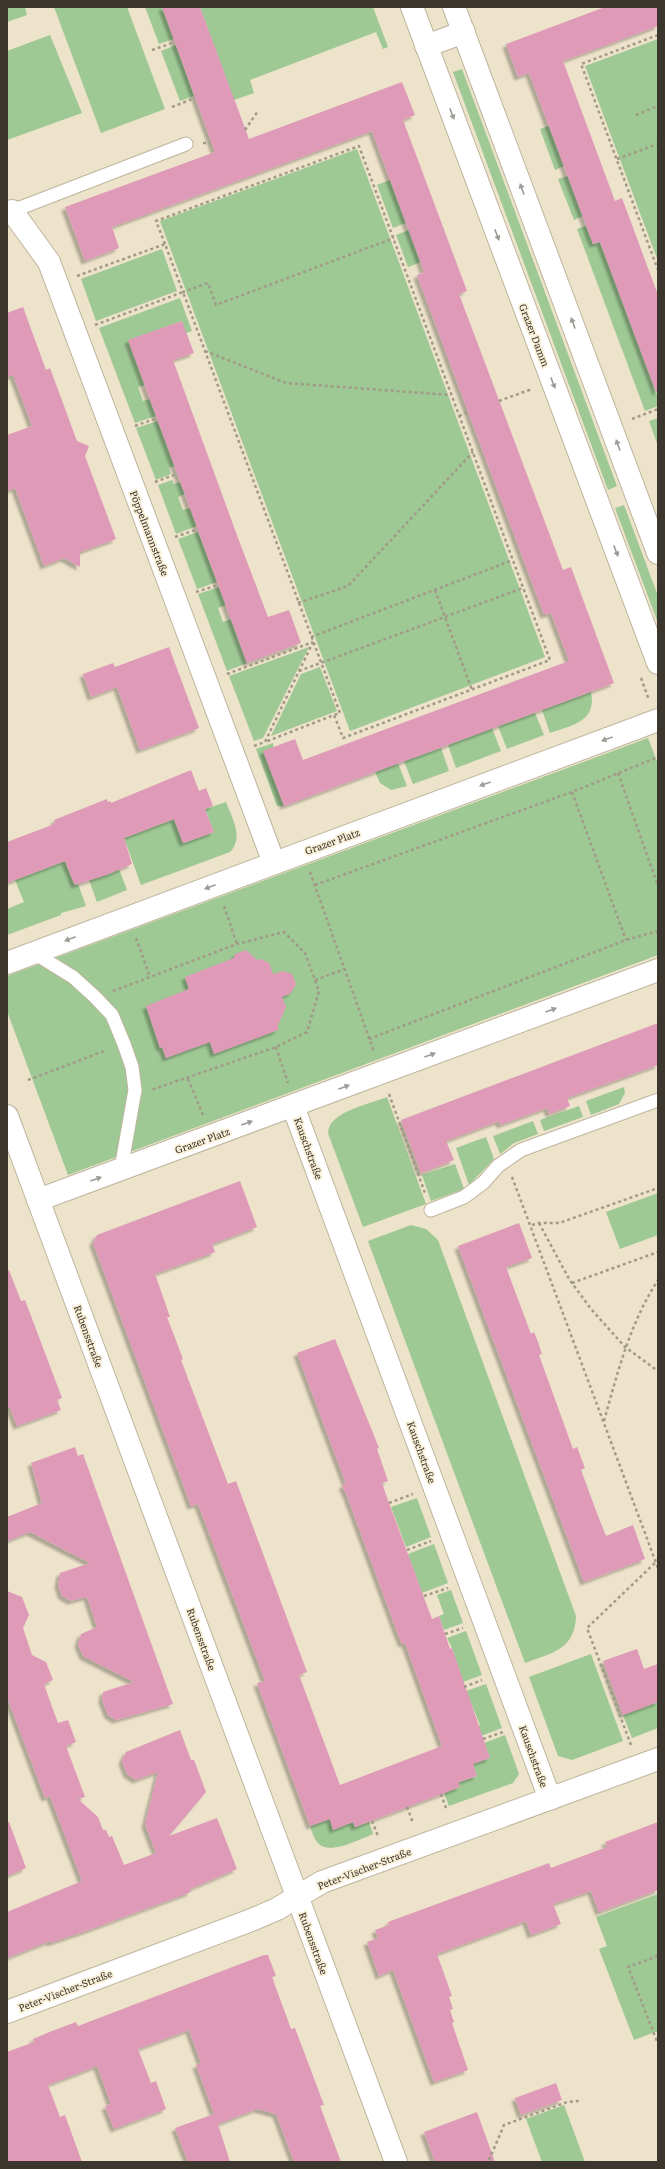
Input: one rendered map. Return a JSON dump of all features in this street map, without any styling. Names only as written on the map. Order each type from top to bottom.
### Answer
[{"type":"street","name":"Grazer Damm","points":[[412,7],[658,663]]},
{"type":"street","points":[[454,7],[658,553]]},
{"type":"street","points":[[426,46],[464,32]]},
{"type":"street","name":"Pöppelmannstraße","points":[[10,210],[49,262],[274,863]]},
{"type":"street","name":"Grazer Platz","points":[[7,963],[658,720]]},
{"type":"street","name":"Grazer Platz","points":[[38,1200],[658,970]]},
{"type":"street","name":"Kauschstraße","points":[[294,1105],[550,1799]]},
{"type":"street","name":"Rubensstraße","points":[[7,1116],[396,2162]]},
{"type":"street","name":"Peter-Vischer-Straße","points":[[7,2012],[254,1919],[297,1897],[322,1882],[658,1759]]},
{"type":"lane","points":[[10,210],[186,144]]},
{"type":"lane","points":[[34,953],[73,977],[95,997],[112,1015],[124,1044],[132,1067],[135,1090],[121,1169]]},
{"type":"lane","points":[[431,1210],[464,1197],[483,1183],[498,1166],[521,1150],[658,1100]]},
{"type":"path","points":[[658,35],[581,64],[658,270]]},
{"type":"path","points":[[152,50],[175,42]]},
{"type":"path","points":[[172,106],[195,98]]},
{"type":"path","points":[[636,115],[658,106]]},
{"type":"path","points":[[245,130],[258,110]]},
{"type":"path","points":[[617,159],[658,144]]},
{"type":"path","points":[[252,746],[265,742],[334,715],[340,713],[156,221],[359,146],[550,660],[343,738],[334,715]]},
{"type":"path","points":[[95,325],[208,283],[216,305],[394,238]]},
{"type":"path","points":[[77,276],[165,244]]},
{"type":"path","points":[[204,351],[286,383],[452,395]]},
{"type":"path","points":[[499,401],[533,389]]},
{"type":"path","points":[[630,420],[658,409]]},
{"type":"path","points":[[459,416],[468,412]]},
{"type":"path","points":[[133,427],[157,418]]},
{"type":"path","points":[[298,603],[348,586],[473,452]]},
{"type":"path","points":[[154,483],[178,474]]},
{"type":"path","points":[[174,538],[198,529]]},
{"type":"path","points":[[311,636],[513,560]]},
{"type":"path","points":[[194,593],[218,585]]},
{"type":"path","points":[[299,671],[523,588]]},
{"type":"path","points":[[435,590],[472,690]]},
{"type":"path","points":[[265,742],[313,642]]},
{"type":"path","points":[[225,674],[313,642]]},
{"type":"path","points":[[315,885],[572,792],[658,757]]},
{"type":"path","points":[[618,772],[658,886]]},
{"type":"path","points":[[572,792],[626,940]]},
{"type":"path","points":[[311,873],[374,1053]]},
{"type":"path","points":[[227,915],[238,944]]},
{"type":"path","points":[[369,1038],[626,940],[658,931]]},
{"type":"path","points":[[95,997],[238,944],[284,932],[305,954],[319,991],[307,1032],[276,1047],[188,1079],[155,1090],[135,1090]]},
{"type":"path","points":[[141,951],[150,977]]},
{"type":"path","points":[[315,980],[345,969]]},
{"type":"path","points":[[276,1047],[294,1105]]},
{"type":"path","points":[[28,1080],[94,1055]]},
{"type":"path","points":[[188,1079],[211,1136]]},
{"type":"path","points":[[388,1092],[431,1210]]},
{"type":"path","points":[[532,1225],[539,1223],[559,1223],[658,1188]]},
{"type":"path","points":[[517,1190],[532,1225],[657,1561],[658,1568]]},
{"type":"path","points":[[539,1223],[572,1283],[591,1309],[625,1347],[658,1371]]},
{"type":"path","points":[[572,1283],[658,1252]]},
{"type":"path","points":[[604,1421],[625,1347],[644,1302],[658,1280]]},
{"type":"path","points":[[389,1503],[418,1492]]},
{"type":"path","points":[[407,1550],[436,1540]]},
{"type":"path","points":[[631,1745],[587,1628],[657,1561]]},
{"type":"path","points":[[424,1596],[453,1586]]},
{"type":"path","points":[[445,1634],[468,1626]]},
{"type":"path","points":[[464,1687],[487,1678]]},
{"type":"path","points":[[483,1739],[507,1730]]},
{"type":"path","points":[[441,1794],[447,1810]]},
{"type":"path","points":[[407,1807],[413,1823]]},
{"type":"path","points":[[372,1821],[378,1836]]},
{"type":"path","points":[[658,1956],[628,1967],[658,2044]]},
{"type":"path","points":[[489,2160],[504,2125],[568,2102],[579,2101]]},
{"type":"green space","points":[[7,7],[25,7],[27,15],[7,22]]},
{"type":"green space","points":[[54,7],[127,7],[165,109],[101,133]]},
{"type":"green space","points":[[145,7],[162,7],[174,39],[159,44]]},
{"type":"green space","points":[[200,7],[373,7],[388,47],[383,49],[376,32],[250,80],[254,93],[234,100]]},
{"type":"green space","points":[[50,35],[82,113],[7,140],[7,51]]},
{"type":"green space","points":[[658,39],[658,261],[585,66]]},
{"type":"green space","points":[[176,45],[194,96],[180,101],[161,51]]},
{"type":"green space","points":[[462,69],[617,486],[608,490],[453,72]]},
{"type":"green space","points":[[549,126],[564,166],[555,170],[540,129]]},
{"type":"green space","points":[[357,149],[545,657],[350,731],[160,221]]},
{"type":"green space","points":[[568,176],[583,216],[574,220],[558,179]]},
{"type":"green space","points":[[390,180],[406,223],[393,228],[377,185]]},
{"type":"green space","points":[[586,226],[593,244],[600,242],[658,397],[658,406],[645,411],[577,229]]},
{"type":"green space","points":[[409,230],[421,262],[408,267],[396,235]]},
{"type":"green space","points":[[162,249],[177,291],[96,321],[81,279]]},
{"type":"green space","points":[[180,298],[192,331],[186,333],[182,321],[129,340],[145,385],[138,387],[143,401],[150,399],[156,416],[135,423],[99,328]]},
{"type":"green space","points":[[658,418],[658,446],[649,421]]},
{"type":"green space","points":[[158,421],[175,466],[169,468],[171,474],[156,480],[136,428]]},
{"type":"green space","points":[[172,480],[174,484],[180,482],[185,494],[178,497],[183,510],[190,508],[197,526],[176,534],[158,485]]},
{"type":"green space","points":[[624,505],[658,596],[658,623],[615,508]]},
{"type":"green space","points":[[198,532],[217,582],[197,589],[178,539]]},
{"type":"green space","points":[[219,587],[226,605],[218,608],[223,622],[231,619],[247,663],[227,671],[198,594]]},
{"type":"green space","points":[[309,647],[263,738],[254,741],[229,676]]},
{"type":"green space","points":[[320,667],[337,711],[271,736],[301,674]]},
{"type":"green space","points":[[591,692],[592,702],[590,710],[581,721],[550,733],[542,710]]},
{"type":"green space","points":[[535,713],[544,735],[507,749],[498,726]]},
{"type":"green space","points":[[492,728],[501,751],[456,768],[448,745]]},
{"type":"green space","points":[[648,738],[658,764],[658,955],[68,1175],[7,1011],[7,976]]},
{"type":"green space","points":[[273,743],[284,806],[277,806],[256,749]]},
{"type":"green space","points":[[441,748],[449,771],[413,784],[404,761]]},
{"type":"green space","points":[[398,763],[407,786],[391,790],[380,783],[375,772]]},
{"type":"green space","points":[[226,802],[236,827],[236,840],[230,852],[141,885],[124,838],[174,819],[184,843],[214,832],[205,809]]},
{"type":"green space","points":[[65,861],[73,882],[78,884],[86,906],[61,913],[61,915],[7,935],[7,909],[24,902],[15,880]]},
{"type":"green space","points":[[119,869],[127,890],[97,902],[89,880]]},
{"type":"green space","points":[[624,1087],[625,1093],[619,1104],[591,1115],[586,1101]]},
{"type":"green space","points":[[387,1097],[426,1204],[363,1227],[329,1136],[329,1128],[333,1121],[349,1110]]},
{"type":"green space","points":[[579,1106],[583,1117],[544,1131],[540,1120]]},
{"type":"green space","points":[[533,1121],[538,1134],[514,1143],[500,1154],[493,1136]]},
{"type":"green space","points":[[486,1137],[494,1159],[469,1185],[456,1148]]},
{"type":"green space","points":[[455,1164],[464,1189],[431,1201],[422,1175]]},
{"type":"green space","points":[[658,1193],[658,1235],[620,1249],[606,1212]]},
{"type":"green space","points":[[411,1225],[426,1229],[438,1240],[576,1616],[575,1627],[566,1643],[552,1653],[525,1663],[368,1241]]},
{"type":"green space","points":[[417,1498],[431,1537],[406,1547],[391,1507]]},
{"type":"green space","points":[[434,1544],[448,1583],[422,1593],[408,1554]]},
{"type":"green space","points":[[451,1590],[463,1623],[444,1630],[439,1616],[444,1614],[437,1595]]},
{"type":"green space","points":[[466,1631],[482,1675],[463,1682],[452,1648],[447,1638]]},
{"type":"green space","points":[[591,1654],[623,1741],[572,1760],[558,1756],[529,1677]]},
{"type":"green space","points":[[486,1684],[502,1728],[481,1736],[478,1726],[480,1725],[466,1691]]},
{"type":"green space","points":[[658,1702],[658,1728],[632,1738],[623,1715]]},
{"type":"green space","points":[[505,1735],[519,1774],[513,1783],[449,1806],[444,1793],[459,1787],[458,1783],[477,1776],[473,1764],[489,1758],[484,1743]]},
{"type":"green space","points":[[330,1819],[333,1829],[353,1822],[355,1827],[369,1822],[373,1834],[345,1845],[329,1848],[323,1847],[315,1840],[310,1826]]},
{"type":"green space","points":[[658,1894],[658,2031],[634,2040],[599,1949],[607,1946],[596,1917]]},
{"type":"green space","points":[[564,2105],[585,2162],[542,2162],[526,2119]]},
{"type":"building","points":[[162,7],[200,7],[249,139],[402,82],[415,115],[403,120],[467,291],[459,294],[563,570],[571,567],[614,683],[284,806],[263,751],[295,739],[303,760],[569,661],[551,613],[544,615],[417,275],[424,272],[372,131],[112,227],[119,248],[85,261],[65,207],[215,152]]},
{"type":"building","points":[[605,7],[658,7],[658,26],[563,61],[615,201],[622,198],[658,295],[658,391],[656,392],[600,242],[593,244],[529,73],[518,77],[506,44]]},
{"type":"building","points":[[23,307],[46,370],[50,368],[77,441],[89,446],[85,456],[116,539],[80,552],[80,567],[64,558],[44,566],[15,488],[7,491],[7,435],[32,426],[13,375],[7,377],[7,313]]},
{"type":"building","points":[[182,321],[194,353],[173,360],[238,538],[268,617],[289,610],[301,643],[247,663],[128,340]]},
{"type":"building","points":[[169,647],[199,728],[140,750],[117,687],[91,697],[83,674],[113,663],[115,667]]},
{"type":"building","points":[[191,770],[199,791],[206,788],[213,806],[205,809],[214,832],[183,843],[174,819],[124,838],[132,864],[109,874],[75,885],[65,861],[7,883],[7,842],[52,825],[55,822],[54,820],[107,799],[108,802],[111,801],[111,803]]},
{"type":"building","points":[[246,950],[257,960],[261,959],[269,963],[273,974],[283,971],[292,974],[296,984],[291,993],[282,997],[286,1007],[278,1025],[278,1030],[214,1054],[210,1042],[166,1058],[162,1047],[160,1048],[146,1006],[189,989],[185,977],[234,958],[235,954]]},
{"type":"building","points":[[658,1023],[658,1065],[567,1098],[570,1106],[549,1114],[547,1108],[500,1125],[499,1121],[446,1141],[454,1160],[421,1173],[401,1120]]},
{"type":"building","points":[[240,1181],[257,1227],[212,1244],[215,1252],[155,1274],[170,1317],[167,1317],[183,1359],[181,1360],[228,1484],[236,1481],[307,1672],[299,1675],[340,1785],[442,1746],[405,1643],[402,1644],[397,1632],[342,1485],[346,1484],[297,1353],[335,1339],[379,1448],[377,1449],[388,1481],[382,1483],[389,1503],[432,1619],[439,1616],[450,1649],[452,1648],[490,1758],[473,1764],[477,1776],[458,1782],[460,1787],[355,1827],[353,1822],[333,1830],[330,1819],[310,1826],[257,1683],[265,1681],[198,1504],[191,1506],[93,1243],[97,1235]]},
{"type":"building","points":[[519,1223],[532,1258],[506,1267],[531,1334],[534,1332],[538,1342],[542,1354],[539,1355],[573,1449],[577,1447],[585,1468],[581,1470],[598,1516],[606,1536],[633,1525],[645,1559],[584,1582],[458,1246]]},
{"type":"building","points":[[9,1270],[21,1301],[25,1300],[62,1398],[57,1400],[61,1410],[17,1426],[10,1408],[7,1407],[7,1271]]},
{"type":"building","points":[[75,1447],[78,1456],[83,1454],[173,1704],[116,1720],[108,1715],[102,1700],[103,1692],[134,1682],[83,1656],[78,1644],[81,1634],[97,1627],[87,1597],[71,1601],[62,1596],[58,1585],[60,1573],[90,1563],[30,1532],[7,1541],[7,1517],[42,1503],[31,1463]]},
{"type":"building","points":[[7,1591],[22,1597],[29,1615],[23,1628],[32,1655],[46,1662],[53,1680],[44,1684],[58,1723],[68,1720],[76,1742],[66,1746],[85,1797],[78,1799],[98,1817],[103,1830],[106,1830],[109,1837],[112,1836],[124,1865],[156,1853],[145,1824],[158,1772],[136,1780],[127,1774],[122,1761],[126,1752],[180,1730],[191,1760],[194,1760],[206,1792],[169,1836],[217,1818],[237,1869],[190,1889],[191,1892],[89,1930],[50,1943],[50,1941],[7,1958],[7,1912],[82,1881],[50,1796],[45,1798],[7,1697]]},
{"type":"building","points":[[637,1649],[644,1669],[658,1664],[658,1702],[623,1715],[603,1661]]},
{"type":"building","points":[[7,1822],[9,1822],[26,1868],[7,1876]]},
{"type":"building","points":[[658,1822],[658,1890],[599,1912],[591,1891],[553,1904],[561,1924],[531,1935],[526,1921],[437,1954],[452,1996],[449,1997],[453,2009],[450,2010],[454,2022],[452,2023],[468,2070],[434,2082],[393,1970],[379,1976],[367,1942],[378,1938],[375,1930],[389,1925],[388,1922],[549,1863],[551,1868],[607,1847],[605,1842]]},
{"type":"building","points":[[264,1955],[268,1955],[276,1976],[272,1977],[291,2029],[295,2028],[324,2105],[320,2106],[341,2162],[294,2162],[276,2114],[257,2109],[218,2124],[230,2162],[188,2162],[175,2128],[214,2114],[196,2065],[201,2063],[189,2030],[138,2049],[151,2083],[156,2081],[166,2109],[114,2129],[105,2106],[111,2104],[97,2066],[48,2085],[60,2117],[65,2115],[82,2162],[7,2162],[7,2052],[34,2042],[33,2039],[52,2031],[76,2022],[78,2026]]},
{"type":"building","points":[[556,2083],[562,2100],[521,2115],[515,2098]]},
{"type":"building","points":[[477,2112],[495,2162],[435,2162],[424,2132]]}]
